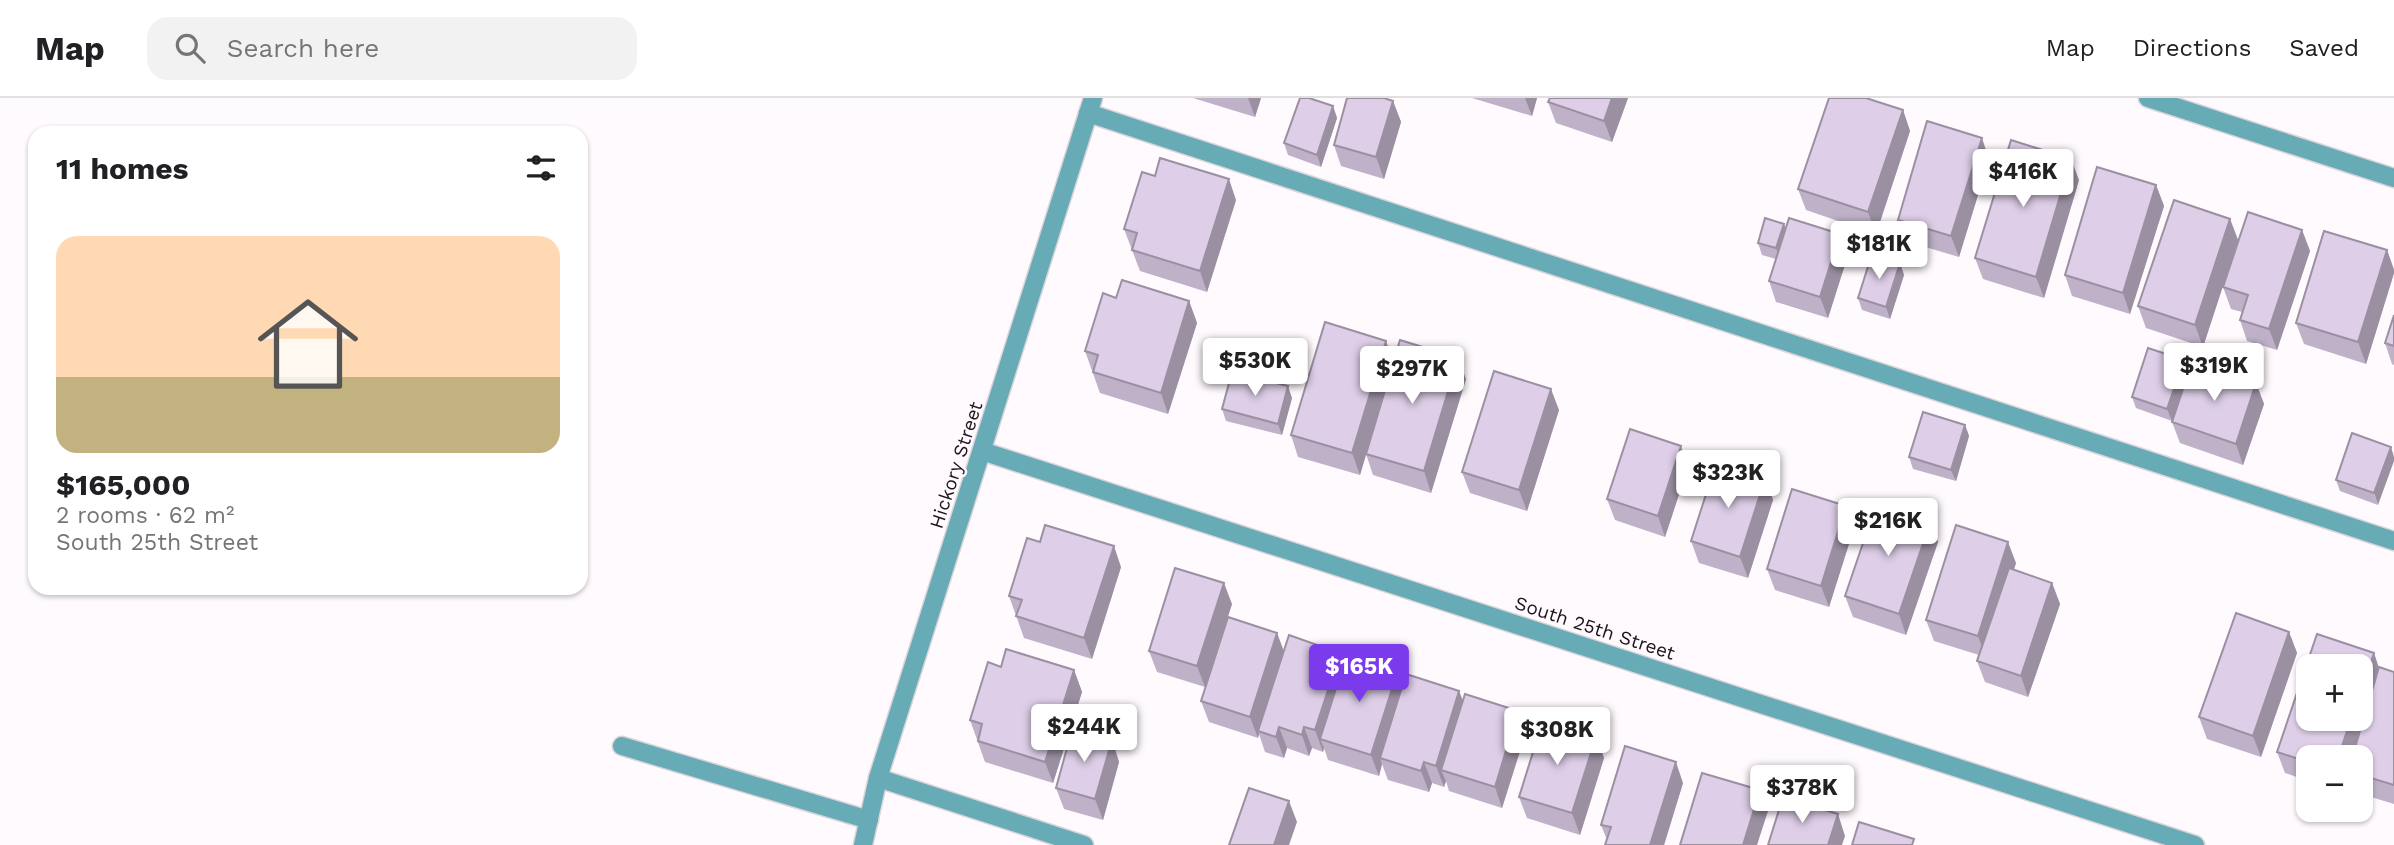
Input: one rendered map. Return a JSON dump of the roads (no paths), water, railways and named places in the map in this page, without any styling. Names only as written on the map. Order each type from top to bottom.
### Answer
[{"type":"street","points":[[2148,98],[2394,178]]},
{"type":"street","points":[[1090,106],[2394,541]]},
{"type":"street","name":"Hickory Street","points":[[863,845],[878,778],[1090,106]]},
{"type":"street","name":"South 25th Street","points":[[982,451],[2195,845]]},
{"type":"street","points":[[621,746],[869,820]]},
{"type":"street","points":[[878,778],[1084,845]]}]
